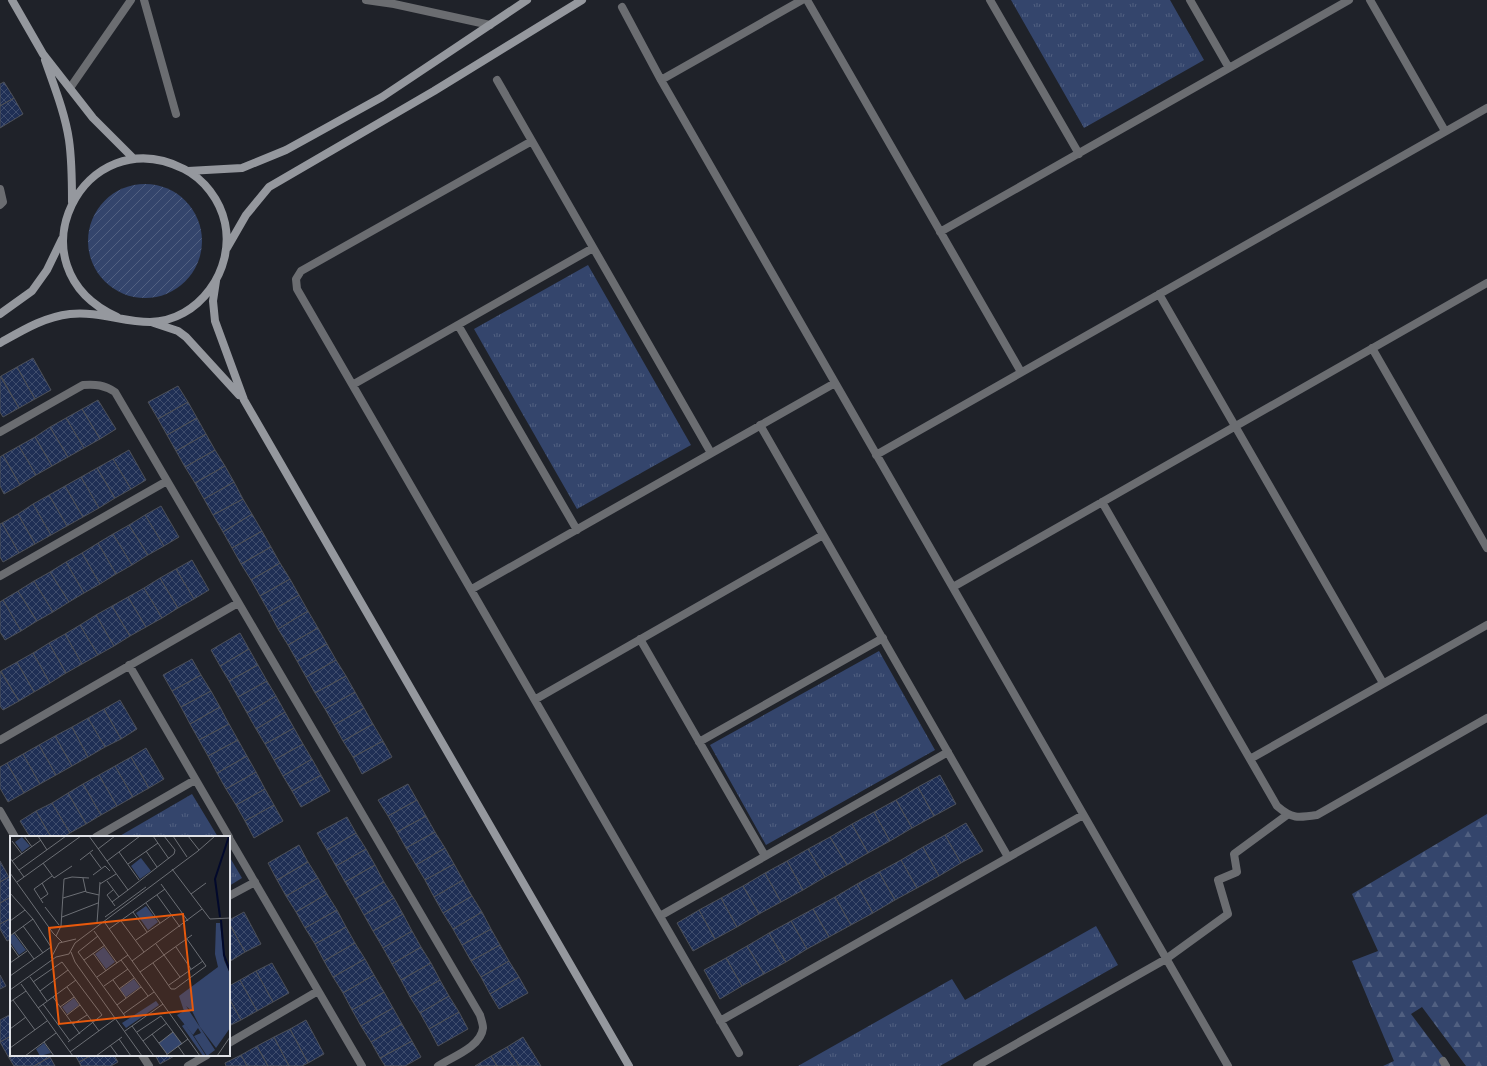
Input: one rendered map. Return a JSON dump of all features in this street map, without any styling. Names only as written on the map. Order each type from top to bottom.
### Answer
[{"type":"main road","points":[[12,0],[43,54],[109,136],[134,159]]},
{"type":"main road","points":[[188,171],[242,168],[286,150],[382,97],[526,0]]},
{"type":"main road","points":[[152,322],[177,316],[200,301],[216,281],[223,265],[227,249],[246,215],[269,187],[434,91],[582,0]]},
{"type":"main road","points":[[43,54],[57,95],[69,139],[72,168],[72,202]]},
{"type":"main road","points":[[117,317],[104,311],[81,292],[67,266],[63,238],[65,220],[72,202],[83,186],[98,173],[115,164],[134,159],[162,160],[188,171],[208,188],[221,210],[225,223],[227,249]]},
{"type":"main road","points":[[0,314],[32,291],[47,270],[63,238]]},
{"type":"main road","points":[[216,281],[213,301],[215,321],[244,400],[628,1066]]},
{"type":"main road","points":[[0,343],[42,320],[55,316],[88,312],[134,321],[152,322],[178,331],[186,337],[244,400]]},
{"type":"street","points":[[70,88],[131,0]]},
{"type":"street","points":[[144,0],[176,114]]},
{"type":"street","points":[[366,0],[394,4],[490,25]]},
{"type":"street","points":[[661,80],[802,0]]},
{"type":"street","points":[[807,0],[1021,372]]},
{"type":"street","points":[[990,0],[1079,154]]},
{"type":"street","points":[[1190,0],[1229,68]]},
{"type":"street","points":[[940,232],[1349,0]]},
{"type":"street","points":[[1370,0],[1445,131]]},
{"type":"street","points":[[622,6],[661,80],[1228,1066]]},
{"type":"street","points":[[497,80],[711,453]]},
{"type":"street","points":[[876,455],[1487,108]]},
{"type":"street","points":[[532,142],[301,271],[296,279],[297,289],[354,384],[739,1053]]},
{"type":"street","points":[[0,189],[3,202],[0,205]]},
{"type":"street","points":[[354,384],[594,248]]},
{"type":"street","points":[[952,587],[1487,283]]},
{"type":"street","points":[[1159,294],[1384,684]]},
{"type":"street","points":[[458,325],[576,530]]},
{"type":"street","points":[[1372,348],[1487,548]]},
{"type":"street","points":[[472,589],[835,383]]},
{"type":"street","points":[[0,432],[83,385],[96,384],[107,387],[115,392],[480,1015],[483,1026],[481,1035],[473,1045],[438,1066]]},
{"type":"street","points":[[760,425],[1008,857]]},
{"type":"street","points":[[0,576],[167,480]]},
{"type":"street","points":[[1102,502],[1277,806],[1287,815],[1302,817],[1317,815],[1487,718]]},
{"type":"street","points":[[536,699],[823,535]]},
{"type":"street","points":[[0,740],[238,603]]},
{"type":"street","points":[[1250,759],[1487,625]]},
{"type":"street","points":[[699,742],[883,638]]},
{"type":"street","points":[[640,639],[765,856]]},
{"type":"street","points":[[129,665],[228,836]]},
{"type":"street","points":[[660,916],[948,752]]},
{"type":"street","points":[[98,836],[195,780]]},
{"type":"street","points":[[0,811],[14,836]]},
{"type":"street","points":[[720,1021],[1083,815]]},
{"type":"street","points":[[977,1066],[1166,959],[1228,914],[1218,880],[1237,872],[1234,854],[1287,815]]},
{"type":"street","points":[[230,839],[362,1066]]},
{"type":"street","points":[[230,895],[255,882]]},
{"type":"street","points":[[230,1042],[318,991]]},
{"type":"street","points":[[143,1056],[149,1066]]},
{"type":"street","points":[[188,1066],[205,1056]]},
{"type":"green space","points":[[1011,0],[1170,0],[1204,60],[1084,128]]},
{"type":"green space","points":[[145,184],[167,188],[185,201],[198,219],[202,241],[198,263],[185,281],[167,294],[145,298],[123,294],[105,281],[92,263],[88,241],[92,219],[105,201],[123,188]]},
{"type":"green space","points":[[588,265],[691,445],[577,509],[474,329]]},
{"type":"green space","points":[[879,651],[935,750],[766,845],[710,745]]},
{"type":"green space","points":[[192,794],[217,836],[120,836]]},
{"type":"green space","points":[[1487,814],[1487,1066],[1466,1066],[1422,1007],[1411,1014],[1450,1066],[1383,1066],[1394,1061],[1352,961],[1378,951],[1352,894]]},
{"type":"green space","points":[[230,858],[242,878],[230,885]]},
{"type":"green space","points":[[1096,926],[1118,965],[940,1066],[798,1066],[952,979],[965,1000]]},
{"type":"building","points":[[4,82],[14,98],[0,106],[0,84]]},
{"type":"building","points":[[14,98],[23,114],[0,128],[0,106]]},
{"type":"building","points":[[33,358],[51,390],[35,399],[17,367]]},
{"type":"building","points":[[17,367],[35,399],[19,408],[1,376]]},
{"type":"building","points":[[0,376],[19,408],[3,417],[0,412]]},
{"type":"building","points":[[178,386],[188,402],[158,419],[148,402]]},
{"type":"building","points":[[98,400],[116,429],[100,439],[82,409]]},
{"type":"building","points":[[188,402],[197,418],[167,435],[158,419]]},
{"type":"building","points":[[82,409],[100,439],[84,448],[66,418]]},
{"type":"building","points":[[66,418],[84,448],[68,457],[50,427]]},
{"type":"building","points":[[197,418],[206,434],[176,451],[167,435]]},
{"type":"building","points":[[50,427],[68,457],[52,466],[35,437]]},
{"type":"building","points":[[206,434],[215,450],[185,467],[176,451]]},
{"type":"building","points":[[35,437],[52,466],[36,475],[19,446]]},
{"type":"building","points":[[19,446],[36,475],[20,485],[3,455]]},
{"type":"building","points":[[129,450],[146,480],[131,489],[113,459]]},
{"type":"building","points":[[215,450],[225,466],[195,483],[185,467]]},
{"type":"building","points":[[3,455],[20,485],[4,494],[0,486],[0,457]]},
{"type":"building","points":[[113,459],[131,489],[115,498],[97,468]]},
{"type":"building","points":[[225,466],[234,482],[204,499],[195,483]]},
{"type":"building","points":[[97,468],[115,498],[99,508],[81,477]]},
{"type":"building","points":[[81,477],[99,508],[83,517],[65,486]]},
{"type":"building","points":[[234,482],[243,499],[213,515],[204,499]]},
{"type":"building","points":[[65,486],[83,517],[67,526],[49,495]]},
{"type":"building","points":[[49,495],[67,526],[51,535],[33,504]]},
{"type":"building","points":[[243,499],[252,514],[223,532],[213,515]]},
{"type":"building","points":[[33,504],[51,535],[35,544],[18,514]]},
{"type":"building","points":[[161,506],[179,537],[164,546],[145,515]]},
{"type":"building","points":[[18,514],[35,544],[19,553],[2,523]]},
{"type":"building","points":[[252,514],[262,531],[232,548],[223,532]]},
{"type":"building","points":[[145,515],[164,546],[148,555],[129,525]]},
{"type":"building","points":[[2,523],[19,553],[3,562],[0,557],[0,524]]},
{"type":"building","points":[[129,525],[148,555],[132,565],[113,534]]},
{"type":"building","points":[[262,531],[271,547],[241,564],[232,548]]},
{"type":"building","points":[[113,534],[132,565],[116,574],[98,543]]},
{"type":"building","points":[[98,543],[116,574],[100,584],[82,553]]},
{"type":"building","points":[[271,547],[280,563],[251,580],[241,564]]},
{"type":"building","points":[[82,553],[100,584],[84,593],[66,562]]},
{"type":"building","points":[[192,560],[209,590],[194,599],[176,569]]},
{"type":"building","points":[[66,562],[84,593],[69,602],[50,572]]},
{"type":"building","points":[[280,563],[290,579],[260,596],[251,580]]},
{"type":"building","points":[[176,569],[194,599],[178,608],[160,578]]},
{"type":"building","points":[[50,572],[69,602],[53,612],[34,581]]},
{"type":"building","points":[[160,578],[178,608],[162,618],[144,588]]},
{"type":"building","points":[[290,579],[299,595],[269,612],[260,596]]},
{"type":"building","points":[[34,581],[53,612],[37,621],[18,591]]},
{"type":"building","points":[[144,588],[162,618],[146,627],[128,597]]},
{"type":"building","points":[[18,591],[37,621],[21,631],[3,600]]},
{"type":"building","points":[[299,595],[308,611],[278,629],[269,612]]},
{"type":"building","points":[[128,597],[146,627],[130,636],[112,606]]},
{"type":"building","points":[[3,600],[21,631],[5,640],[0,632],[0,602]]},
{"type":"building","points":[[112,606],[130,636],[114,646],[96,615]]},
{"type":"building","points":[[308,611],[318,628],[288,645],[278,629]]},
{"type":"building","points":[[96,615],[114,646],[98,655],[80,625]]},
{"type":"building","points":[[80,625],[98,655],[82,664],[65,634]]},
{"type":"building","points":[[318,628],[327,644],[297,661],[288,645]]},
{"type":"building","points":[[240,633],[249,649],[220,666],[211,650]]},
{"type":"building","points":[[65,634],[82,664],[66,673],[49,643]]},
{"type":"building","points":[[49,643],[66,673],[50,683],[33,653]]},
{"type":"building","points":[[327,644],[336,660],[306,677],[297,661]]},
{"type":"building","points":[[249,649],[258,665],[229,681],[220,666]]},
{"type":"building","points":[[33,653],[50,683],[34,692],[17,662]]},
{"type":"building","points":[[192,659],[201,675],[172,691],[163,675]]},
{"type":"building","points":[[336,660],[346,676],[315,693],[306,677]]},
{"type":"building","points":[[17,662],[34,692],[19,701],[1,671]]},
{"type":"building","points":[[258,665],[267,681],[238,697],[229,681]]},
{"type":"building","points":[[0,671],[19,701],[3,710],[0,706]]},
{"type":"building","points":[[201,675],[211,691],[181,707],[172,691]]},
{"type":"building","points":[[346,676],[355,692],[325,709],[315,693]]},
{"type":"building","points":[[267,681],[276,696],[247,713],[238,697]]},
{"type":"building","points":[[211,691],[220,707],[190,724],[181,707]]},
{"type":"building","points":[[355,692],[364,708],[334,725],[325,709]]},
{"type":"building","points":[[276,696],[285,712],[256,729],[247,713]]},
{"type":"building","points":[[120,700],[137,729],[121,739],[104,709]]},
{"type":"building","points":[[220,707],[229,724],[199,740],[190,724]]},
{"type":"building","points":[[364,708],[373,724],[343,741],[334,725]]},
{"type":"building","points":[[104,709],[121,739],[105,747],[88,718]]},
{"type":"building","points":[[285,712],[294,728],[265,744],[256,729]]},
{"type":"building","points":[[88,718],[105,747],[88,757],[72,727]]},
{"type":"building","points":[[229,724],[238,740],[208,756],[199,740]]},
{"type":"building","points":[[373,724],[383,741],[353,757],[343,741]]},
{"type":"building","points":[[72,727],[88,757],[72,766],[55,736]]},
{"type":"building","points":[[294,728],[303,744],[274,760],[265,744]]},
{"type":"building","points":[[55,736],[72,766],[56,775],[39,745]]},
{"type":"building","points":[[238,740],[247,756],[217,773],[208,756]]},
{"type":"building","points":[[383,741],[392,757],[362,774],[353,757]]},
{"type":"building","points":[[303,744],[312,759],[283,776],[274,760]]},
{"type":"building","points":[[39,745],[56,775],[40,784],[23,754]]},
{"type":"building","points":[[146,748],[164,779],[149,788],[131,757]]},
{"type":"building","points":[[23,754],[40,784],[24,793],[7,763]]},
{"type":"building","points":[[247,756],[256,772],[226,789],[217,773]]},
{"type":"building","points":[[131,757],[149,788],[133,797],[115,766]]},
{"type":"building","points":[[312,759],[321,775],[292,791],[283,776]]},
{"type":"building","points":[[7,763],[24,793],[8,802],[0,788],[0,767]]},
{"type":"building","points":[[115,766],[133,797],[117,806],[99,775]]},
{"type":"building","points":[[256,772],[265,789],[236,805],[226,789]]},
{"type":"building","points":[[99,775],[117,806],[101,815],[83,784]]},
{"type":"building","points":[[321,775],[330,791],[301,807],[292,791]]},
{"type":"building","points":[[940,775],[956,804],[934,816],[918,787]]},
{"type":"building","points":[[83,784],[101,815],[86,824],[68,793]]},
{"type":"building","points":[[408,784],[417,800],[388,816],[378,800]]},
{"type":"building","points":[[918,787],[934,816],[912,828],[896,800]]},
{"type":"building","points":[[265,789],[274,805],[245,821],[236,805]]},
{"type":"building","points":[[68,793],[86,824],[70,833],[52,803]]},
{"type":"building","points":[[417,800],[426,816],[397,832],[388,816]]},
{"type":"building","points":[[896,800],[912,828],[890,841],[874,812]]},
{"type":"building","points":[[52,803],[70,833],[65,836],[50,836],[36,811]]},
{"type":"building","points":[[274,805],[283,821],[254,838],[245,821]]},
{"type":"building","points":[[36,811],[50,836],[29,836],[20,821]]},
{"type":"building","points":[[874,812],[890,841],[868,853],[852,824]]},
{"type":"building","points":[[426,816],[435,832],[406,848],[397,832]]},
{"type":"building","points":[[347,817],[356,833],[327,850],[317,833]]},
{"type":"building","points":[[966,823],[983,851],[961,863],[945,835]]},
{"type":"building","points":[[852,824],[868,853],[847,865],[830,837]]},
{"type":"building","points":[[435,832],[445,848],[416,865],[406,848]]},
{"type":"building","points":[[356,833],[366,849],[336,866],[327,850]]},
{"type":"building","points":[[945,835],[961,863],[939,876],[923,847]]},
{"type":"building","points":[[830,837],[847,865],[825,877],[808,849]]},
{"type":"building","points":[[299,845],[308,862],[277,880],[268,863]]},
{"type":"building","points":[[923,847],[939,876],[917,888],[901,860]]},
{"type":"building","points":[[445,848],[454,864],[425,880],[416,865]]},
{"type":"building","points":[[366,849],[375,865],[345,882],[336,866]]},
{"type":"building","points":[[808,849],[825,877],[803,890],[787,861]]},
{"type":"building","points":[[901,860],[917,888],[895,900],[879,872]]},
{"type":"building","points":[[0,861],[9,877],[0,882]]},
{"type":"building","points":[[787,861],[803,890],[781,902],[765,873]]},
{"type":"building","points":[[308,862],[318,878],[286,896],[277,880]]},
{"type":"building","points":[[454,864],[463,880],[434,897],[425,880]]},
{"type":"building","points":[[375,865],[384,882],[355,899],[345,882]]},
{"type":"building","points":[[879,872],[895,900],[873,913],[857,884]]},
{"type":"building","points":[[765,873],[781,902],[759,914],[743,886]]},
{"type":"building","points":[[9,877],[10,878],[10,898],[0,903],[0,882]]},
{"type":"building","points":[[318,878],[327,894],[296,912],[286,896]]},
{"type":"building","points":[[463,880],[472,896],[443,913],[434,897]]},
{"type":"building","points":[[384,882],[394,898],[364,915],[355,899]]},
{"type":"building","points":[[857,884],[873,913],[851,925],[835,897]]},
{"type":"building","points":[[743,886],[759,914],[737,927],[721,898]]},
{"type":"building","points":[[327,894],[337,910],[305,928],[296,912]]},
{"type":"building","points":[[472,896],[482,912],[453,929],[443,913]]},
{"type":"building","points":[[835,897],[851,925],[829,937],[813,909]]},
{"type":"building","points":[[10,898],[10,919],[0,924],[0,903]]},
{"type":"building","points":[[394,898],[403,914],[373,931],[364,915]]},
{"type":"building","points":[[721,898],[737,927],[715,939],[699,910]]},
{"type":"building","points":[[813,909],[829,937],[807,949],[791,921]]},
{"type":"building","points":[[337,910],[346,927],[315,944],[305,928]]},
{"type":"building","points":[[699,910],[715,939],[693,951],[677,923]]},
{"type":"building","points":[[244,912],[261,944],[245,952],[230,925],[230,919]]},
{"type":"building","points":[[482,912],[491,929],[462,945],[453,929]]},
{"type":"building","points":[[403,914],[412,931],[383,948],[373,931]]},
{"type":"building","points":[[10,919],[10,940],[7,941],[0,929],[0,924]]},
{"type":"building","points":[[791,921],[807,949],[786,962],[769,933]]},
{"type":"building","points":[[230,925],[245,952],[230,961]]},
{"type":"building","points":[[346,927],[355,943],[324,961],[315,944]]},
{"type":"building","points":[[491,929],[500,945],[471,961],[462,945]]},
{"type":"building","points":[[412,931],[421,947],[392,964],[383,948]]},
{"type":"building","points":[[769,933],[786,962],[764,974],[747,946]]},
{"type":"building","points":[[355,943],[365,959],[333,977],[324,961]]},
{"type":"building","points":[[500,945],[509,961],[481,977],[471,961]]},
{"type":"building","points":[[747,946],[764,974],[742,986],[726,958]]},
{"type":"building","points":[[421,947],[431,963],[401,980],[392,964]]},
{"type":"building","points":[[726,958],[742,986],[720,999],[704,970]]},
{"type":"building","points":[[365,959],[374,975],[343,993],[333,977]]},
{"type":"building","points":[[509,961],[519,977],[490,994],[481,977]]},
{"type":"building","points":[[272,963],[289,993],[273,1002],[256,971]]},
{"type":"building","points":[[431,963],[440,980],[410,997],[401,980]]},
{"type":"building","points":[[256,971],[273,1002],[257,1011],[240,980]]},
{"type":"building","points":[[0,975],[6,986],[0,989]]},
{"type":"building","points":[[374,975],[384,992],[352,1010],[343,993]]},
{"type":"building","points":[[519,977],[528,993],[499,1009],[490,994]]},
{"type":"building","points":[[240,980],[257,1011],[241,1020],[230,1000],[230,985]]},
{"type":"building","points":[[440,980],[449,996],[420,1013],[410,997]]},
{"type":"building","points":[[384,992],[393,1008],[361,1026],[352,1010]]},
{"type":"building","points":[[449,996],[459,1012],[429,1029],[420,1013]]},
{"type":"building","points":[[230,1000],[241,1020],[230,1026]]},
{"type":"building","points":[[393,1008],[402,1024],[371,1042],[361,1026]]},
{"type":"building","points":[[459,1012],[468,1029],[438,1046],[429,1029]]},
{"type":"building","points":[[10,1015],[10,1037],[0,1042],[0,1020]]},
{"type":"building","points":[[306,1020],[324,1054],[308,1063],[290,1029]]},
{"type":"building","points":[[402,1024],[412,1041],[380,1058],[371,1042]]},
{"type":"building","points":[[290,1029],[308,1063],[302,1066],[289,1066],[274,1037]]},
{"type":"building","points":[[10,1037],[10,1056],[13,1056],[9,1058],[0,1042]]},
{"type":"building","points":[[274,1037],[289,1066],[268,1066],[257,1046]]},
{"type":"building","points":[[523,1037],[541,1066],[519,1066],[507,1047]]},
{"type":"building","points":[[412,1041],[421,1057],[405,1066],[385,1066],[380,1058]]},
{"type":"building","points":[[257,1046],[268,1066],[247,1066],[241,1055]]},
{"type":"building","points":[[507,1047],[519,1066],[497,1066],[491,1056]]},
{"type":"building","points":[[241,1055],[247,1066],[226,1066],[225,1063]]},
{"type":"building","points":[[13,1056],[50,1057],[34,1066],[14,1066],[9,1058]]},
{"type":"building","points":[[76,1056],[90,1056],[79,1062]]},
{"type":"building","points":[[90,1056],[115,1056],[118,1062],[111,1066],[81,1066],[79,1062]]},
{"type":"building","points":[[156,1056],[174,1056],[160,1064]]},
{"type":"building","points":[[491,1056],[497,1066],[475,1066]]},
{"type":"building","points":[[50,1057],[55,1066],[34,1066]]}]
